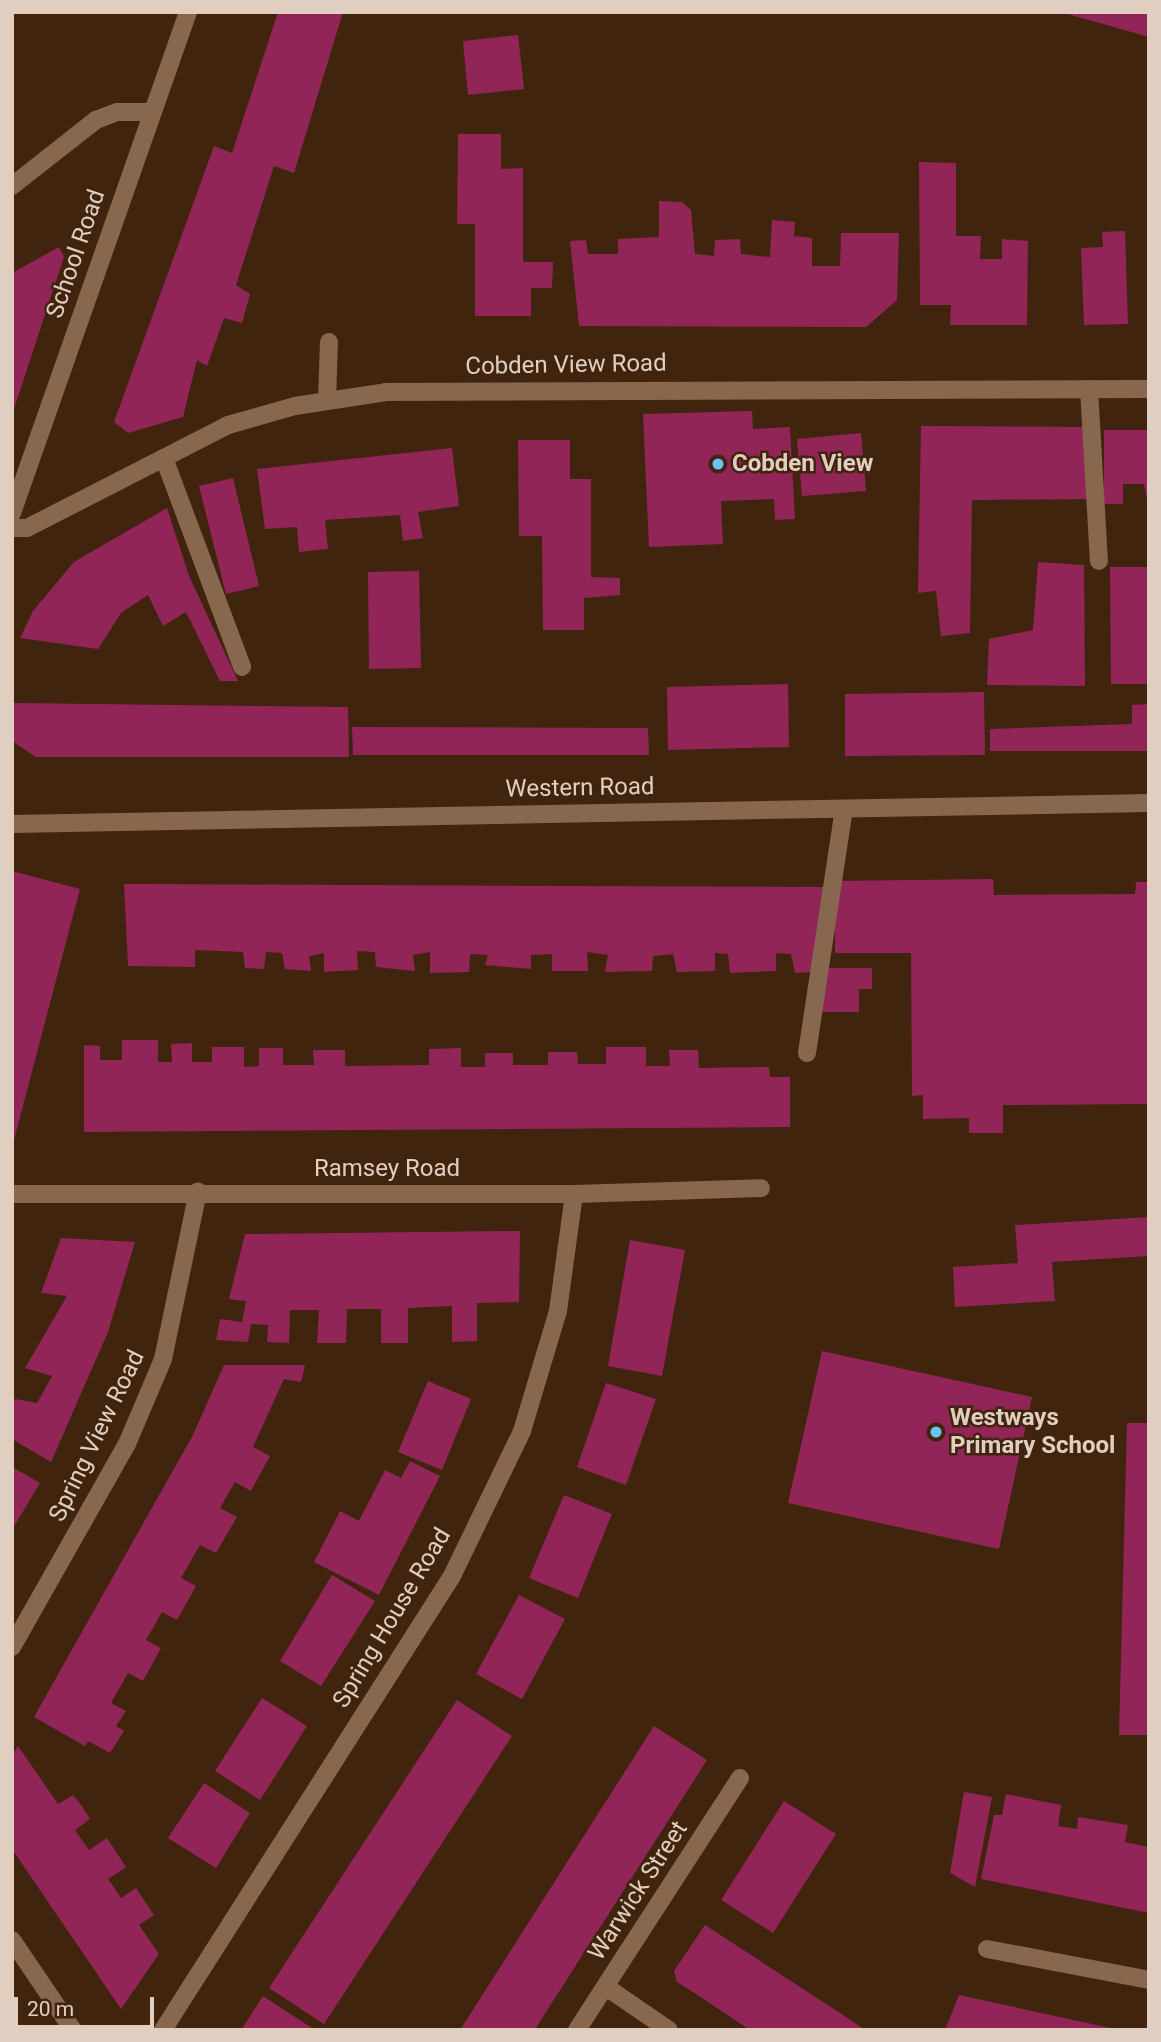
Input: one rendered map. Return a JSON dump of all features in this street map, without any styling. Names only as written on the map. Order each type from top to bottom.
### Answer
[{"type":"street","name":"School Road","points":[[12,513],[188,12]]},
{"type":"street","points":[[12,186],[96,121],[117,111],[152,111]]},
{"type":"street","points":[[327,401],[329,342]]},
{"type":"street","name":"Cobden View Road","points":[[12,528],[27,528],[228,425],[327,401],[538,389],[1149,389]]},
{"type":"street","points":[[1089,389],[1099,561]]},
{"type":"street","points":[[164,458],[242,667]]},
{"type":"street","name":"Western Road","points":[[12,824],[1149,803]]},
{"type":"street","points":[[807,1053],[844,809]]},
{"type":"street","name":"Ramsey Road","points":[[12,1194],[574,1194],[761,1188]]},
{"type":"street","name":"Spring View Road","points":[[12,1647],[127,1444],[163,1359],[198,1192]]},
{"type":"street","name":"Spring House Road","points":[[163,2030],[458,1564],[522,1431],[558,1311],[574,1194]]},
{"type":"street","name":"Warwick Street","points":[[578,2030],[740,1778]]},
{"type":"street","points":[[12,1940],[73,2030]]},
{"type":"street","points":[[987,1949],[1149,1980]]},
{"type":"street","points":[[606,1987],[669,2030]]},
{"type":"building","points":[[278,12],[343,12],[294,173],[274,166],[236,285],[250,294],[242,323],[224,318],[207,366],[197,360],[183,417],[128,433],[114,422],[214,146],[232,153]]},
{"type":"building","points":[[1149,12],[1149,37],[1064,13]]},
{"type":"building","points":[[518,35],[524,89],[468,95],[463,41]]},
{"type":"building","points":[[458,134],[501,134],[501,169],[523,168],[523,262],[553,262],[552,288],[531,288],[531,316],[475,316],[475,224],[457,224]]},
{"type":"building","points":[[919,162],[956,163],[956,236],[981,236],[980,259],[1002,259],[1002,239],[1028,241],[1027,325],[950,325],[951,305],[920,305]]},
{"type":"building","points":[[659,201],[682,202],[691,210],[695,254],[714,256],[715,240],[740,239],[741,254],[770,257],[772,220],[795,222],[794,236],[812,238],[812,266],[840,266],[841,233],[899,233],[897,300],[866,327],[579,326],[570,241],[586,240],[588,254],[618,254],[618,239],[659,237]]},
{"type":"building","points":[[1125,231],[1128,324],[1084,325],[1081,248],[1103,247],[1102,232]]},
{"type":"building","points":[[59,247],[64,257],[12,415],[12,273]]},
{"type":"building","name":"Cobden View","points":[[752,411],[753,429],[790,427],[795,519],[775,520],[774,499],[721,501],[723,544],[649,547],[643,414]]},
{"type":"building","points":[[921,426],[1088,427],[1093,499],[972,500],[970,633],[941,636],[936,591],[918,593]]},
{"type":"building","points":[[1104,430],[1149,430],[1149,509],[1144,484],[1123,484],[1123,504],[1104,504]]},
{"type":"building","points":[[861,433],[866,491],[802,496],[797,439]]},
{"type":"building","points":[[518,440],[570,440],[570,479],[591,479],[591,577],[620,578],[620,595],[584,598],[584,630],[543,630],[542,536],[519,536]]},
{"type":"building","points":[[452,448],[459,506],[418,512],[423,538],[403,541],[400,515],[325,520],[328,549],[299,552],[297,527],[265,529],[257,469]]},
{"type":"building","points":[[233,478],[259,586],[226,594],[199,486]]},
{"type":"building","points":[[167,508],[189,576],[238,681],[220,681],[186,612],[163,626],[148,595],[121,613],[98,649],[20,638],[33,611],[74,562]]},
{"type":"building","points":[[1038,562],[1084,565],[1085,686],[987,685],[989,639],[1033,630]]},
{"type":"building","points":[[1110,567],[1149,567],[1149,684],[1111,684]]},
{"type":"building","points":[[419,571],[421,668],[369,669],[368,572]]},
{"type":"building","points":[[788,684],[789,747],[668,750],[667,687]]},
{"type":"building","points":[[984,692],[985,755],[845,756],[845,694]]},
{"type":"building","points":[[12,703],[348,707],[349,757],[36,757],[12,741]]},
{"type":"building","points":[[1149,704],[1149,751],[990,751],[990,729],[1132,724],[1132,705]]},
{"type":"building","points":[[352,727],[648,728],[649,755],[353,755]]},
{"type":"building","points":[[12,871],[80,889],[13,1144],[12,1143]]},
{"type":"building","points":[[993,879],[994,895],[1135,894],[1136,882],[1149,882],[1149,1104],[1003,1105],[1003,1133],[969,1133],[969,1118],[923,1119],[923,1095],[912,1096],[911,953],[835,953],[835,881]]},
{"type":"building","points":[[124,884],[825,887],[816,972],[795,973],[791,954],[776,953],[776,971],[730,973],[728,954],[715,953],[715,971],[677,972],[673,954],[653,956],[652,971],[605,972],[608,955],[587,952],[588,971],[552,971],[552,954],[531,955],[531,969],[485,965],[488,955],[470,954],[469,972],[430,973],[430,952],[413,955],[415,971],[376,967],[375,952],[357,951],[358,970],[324,972],[324,953],[309,956],[311,971],[285,969],[282,953],[266,952],[264,969],[245,968],[243,952],[195,950],[195,967],[128,966]]},
{"type":"building","points":[[820,968],[872,968],[872,989],[859,989],[859,1012],[820,1012]]},
{"type":"building","points":[[122,1040],[158,1040],[158,1062],[172,1062],[171,1044],[192,1043],[192,1062],[212,1062],[212,1047],[244,1047],[244,1067],[259,1066],[259,1048],[283,1048],[283,1065],[314,1065],[313,1050],[345,1050],[345,1066],[429,1065],[429,1049],[461,1048],[461,1067],[485,1067],[485,1053],[513,1053],[513,1065],[548,1065],[548,1052],[577,1052],[578,1064],[606,1064],[606,1047],[646,1047],[646,1066],[670,1066],[669,1050],[698,1050],[699,1068],[769,1067],[770,1077],[790,1077],[790,1127],[84,1132],[84,1045],[100,1046],[100,1060],[122,1060]]},
{"type":"building","points":[[1149,1217],[1149,1256],[1052,1262],[1055,1301],[955,1307],[953,1267],[1018,1263],[1015,1225]]},
{"type":"building","points":[[520,1231],[519,1302],[477,1303],[477,1341],[452,1342],[452,1306],[408,1308],[408,1343],[381,1343],[381,1309],[347,1309],[346,1343],[317,1343],[319,1310],[290,1310],[289,1343],[267,1342],[268,1325],[251,1324],[248,1342],[216,1340],[220,1319],[242,1322],[246,1301],[229,1299],[245,1234]]},
{"type":"building","points":[[61,1238],[135,1242],[108,1332],[51,1462],[12,1439],[12,1406],[15,1399],[37,1403],[52,1376],[25,1368],[67,1296],[41,1293]]},
{"type":"building","points":[[630,1240],[685,1250],[662,1376],[608,1366]]},
{"type":"building","points":[[822,1351],[1032,1397],[999,1549],[788,1503]]},
{"type":"building","points":[[224,1365],[305,1365],[301,1382],[284,1379],[253,1447],[270,1456],[251,1491],[235,1482],[220,1508],[237,1517],[216,1553],[200,1545],[181,1578],[196,1586],[177,1620],[162,1612],[146,1640],[161,1648],[143,1681],[128,1673],[111,1703],[126,1711],[116,1726],[124,1731],[110,1753],[88,1741],[85,1746],[34,1717],[193,1435]]},
{"type":"building","points":[[428,1381],[471,1399],[442,1470],[398,1452]]},
{"type":"building","points":[[606,1383],[656,1399],[626,1485],[577,1467]]},
{"type":"building","points":[[1127,1423],[1149,1423],[1149,1735],[1119,1735]]},
{"type":"building","points":[[410,1461],[440,1476],[379,1595],[314,1562],[340,1511],[359,1521],[385,1470],[401,1478]]},
{"type":"building","points":[[12,1467],[40,1483],[12,1530]]},
{"type":"building","points":[[564,1495],[612,1514],[578,1598],[529,1578]]},
{"type":"building","points":[[332,1575],[375,1601],[321,1686],[280,1661]]},
{"type":"building","points":[[519,1595],[565,1619],[522,1699],[476,1674]]},
{"type":"building","points":[[262,1698],[307,1726],[260,1800],[215,1771]]},
{"type":"building","points":[[457,1700],[512,1736],[324,2024],[269,1988]]},
{"type":"building","points":[[654,1726],[707,1760],[535,2030],[460,2030]]},
{"type":"building","points":[[18,1746],[58,1804],[73,1795],[82,1806],[90,1819],[75,1830],[89,1850],[107,1838],[126,1867],[108,1879],[121,1898],[136,1888],[154,1915],[139,1925],[159,1954],[121,2009],[12,1849],[12,1755]]},
{"type":"building","points":[[204,1783],[250,1813],[216,1868],[168,1838]]},
{"type":"building","points":[[964,1792],[992,1797],[975,1887],[950,1873]]},
{"type":"building","points":[[1006,1794],[1061,1805],[1058,1826],[1077,1829],[1078,1817],[1128,1825],[1125,1842],[1149,1847],[1149,1913],[981,1879],[994,1815],[1002,1815]]},
{"type":"building","points":[[784,1801],[836,1834],[773,1933],[721,1900]]},
{"type":"building","points":[[705,1925],[865,2030],[750,2030],[677,1982],[674,1971]]},
{"type":"building","points":[[959,1995],[1115,2029],[1115,2030],[945,2030]]},
{"type":"building","points":[[263,1996],[315,2030],[241,2030]]},
{"type":"place","name":"Cobden View","points":[[718,464]]},
{"type":"place","name":"Westways Primary School","points":[[936,1432]]}]
